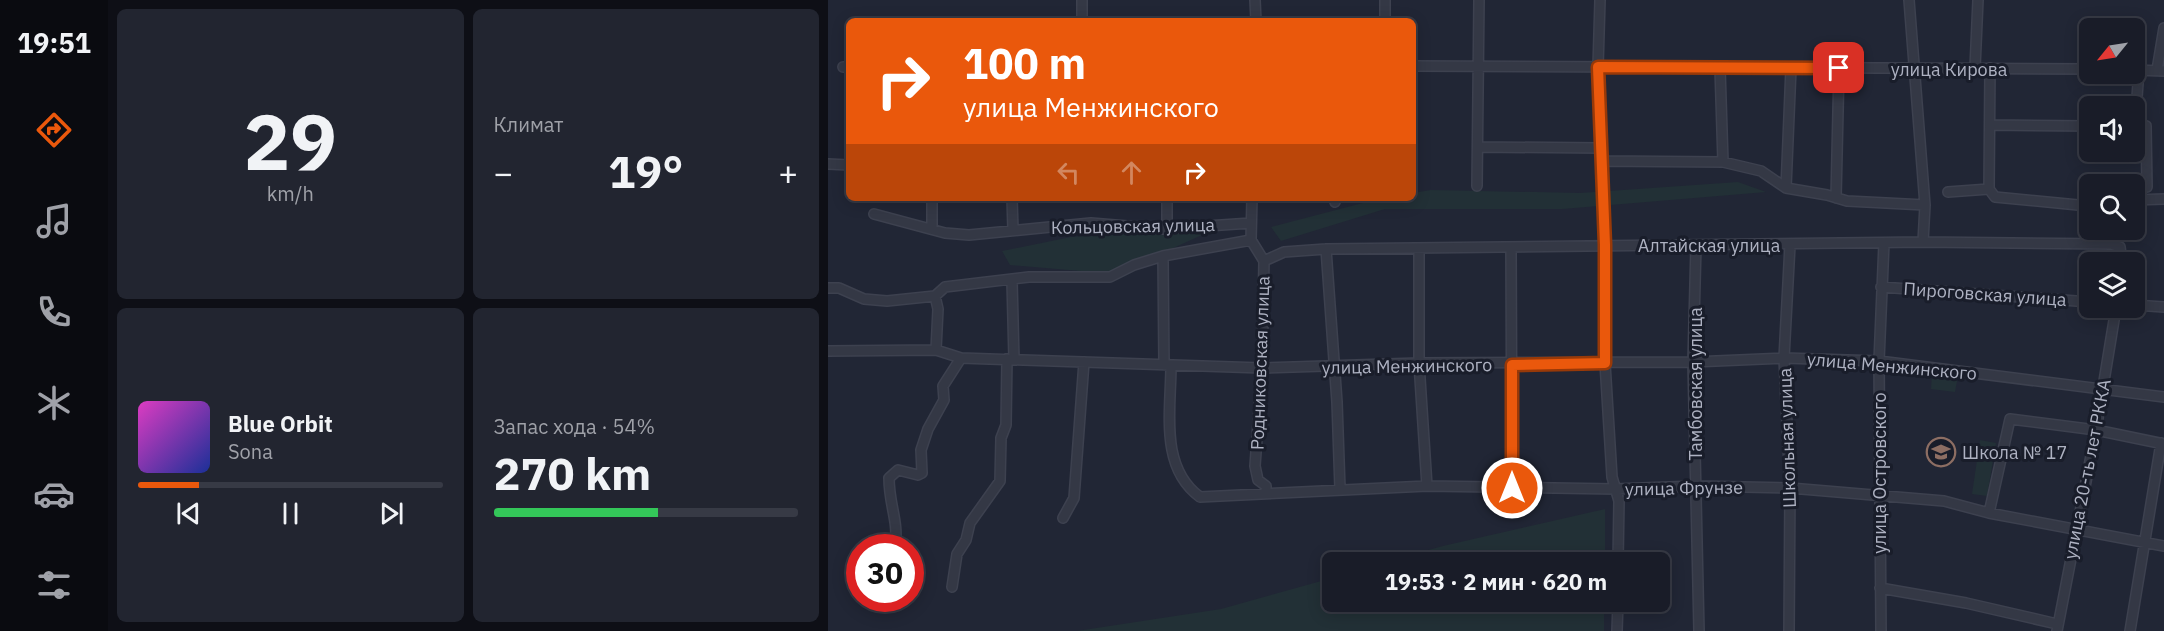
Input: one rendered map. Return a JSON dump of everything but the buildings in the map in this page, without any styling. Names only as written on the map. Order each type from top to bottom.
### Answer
[{"type":"street","points":[[1082,0],[1082,18]]},
{"type":"street","points":[[1256,0],[1256,18]]},
{"type":"street","points":[[1385,0],[1385,18]]},
{"type":"street","points":[[1477,186],[1479,0]]},
{"type":"street","points":[[1600,0],[1598,67],[1605,245],[1605,363],[1612,477],[1618,501],[1618,552]]},
{"type":"street","points":[[1898,0],[1909,0],[1925,204],[1923,242]]},
{"type":"street","points":[[1975,68],[1978,0]]},
{"type":"street","points":[[2145,70],[2161,70],[2164,28]]},
{"type":"street","name":"улица Кирова","points":[[1416,66],[2079,69]]},
{"type":"street","points":[[1720,68],[1723,162]]},
{"type":"street","points":[[1786,188],[1791,68]]},
{"type":"street","points":[[1836,198],[1839,68]]},
{"type":"street","points":[[1990,68],[1989,189],[1995,197],[2079,205]]},
{"type":"street","points":[[1990,125],[2079,126]]},
{"type":"street","points":[[2145,126],[2147,187]]},
{"type":"street","points":[[1479,147],[1602,148]]},
{"type":"street","points":[[1602,161],[1723,162],[1761,171],[1786,188],[1847,201],[1925,204]]},
{"type":"street","points":[[828,164],[846,165]]},
{"type":"street","points":[[1951,192],[1989,189]]},
{"type":"street","points":[[2145,200],[2164,199]]},
{"type":"street","points":[[932,201],[932,229]]},
{"type":"street","points":[[1012,201],[1013,230]]},
{"type":"street","points":[[1167,201],[1167,229]]},
{"type":"street","points":[[1251,240],[1252,201]]},
{"type":"street","name":"Кольцовская улица","points":[[874,214],[932,229],[969,235],[1091,224],[1167,229],[1251,223]]},
{"type":"street","name":"Кольцовская улица","points":[[828,288],[839,288],[864,299],[887,301],[935,296],[945,287],[1012,281],[1029,277],[1110,277],[1134,265],[1163,256],[1251,240]]},
{"type":"street","name":"Родниковская улица","points":[[1251,240],[1264,261],[1262,368],[1255,466],[1258,480],[1266,486],[1266,493]]},
{"type":"street","name":"Алтайская улица","points":[[1264,261],[1284,252],[1326,249],[1605,245],[1923,242],[2111,244],[2120,247],[2121,252]]},
{"type":"street","name":"улица Островского","points":[[1881,631],[1879,361],[1884,243]]},
{"type":"street","name":"Тамбовская улица","points":[[1696,245],[1693,362],[1699,631]]},
{"type":"street","name":"Школьная улица","points":[[1789,631],[1790,488],[1784,358],[1790,245]]},
{"type":"street","points":[[1511,247],[1512,488]]},
{"type":"street","points":[[1326,249],[1337,402],[1340,489]]},
{"type":"street","points":[[1419,249],[1419,363],[1427,486]]},
{"type":"street","points":[[1163,256],[1168,365]]},
{"type":"street","points":[[952,587],[957,554],[966,540],[970,523],[1000,481],[1001,438],[1006,425],[1011,359],[1012,281]]},
{"type":"street","name":"Пироговская улица","points":[[1881,287],[2079,301]]},
{"type":"street","points":[[935,296],[938,309],[936,350]]},
{"type":"street","points":[[2145,306],[2164,307]]},
{"type":"street","name":"улица 20-ть лет РККА","points":[[2057,628],[2104,388],[2114,318]]},
{"type":"street","name":"улица Менжинского","points":[[828,351],[936,350],[961,358],[1262,368],[1419,363],[1512,365],[1693,362],[1784,358],[1879,361],[2164,397]]},
{"type":"street","points":[[897,534],[898,525],[889,498],[889,478],[898,470],[918,475],[922,473],[921,450],[928,429],[944,400],[943,386],[961,358]]},
{"type":"street","points":[[1063,518],[1074,498],[1084,362]]},
{"type":"street","name":"улица Фрунзе","points":[[1168,365],[1170,449],[1187,488],[1200,497],[1427,486],[1615,489],[1696,486],[1790,488],[1944,501],[1989,513],[2164,546]]},
{"type":"street","points":[[1989,513],[2010,419],[2096,429],[2163,443],[2130,631]]},
{"type":"street","points":[[1880,588],[1966,603],[2057,628]]},
{"type":"street","points":[[1617,631],[1618,612]]},
{"type":"shaded area","points":[[1738,182],[1766,192],[1562,209],[1385,209],[1281,241],[1271,227],[1370,201],[1416,201],[1416,192],[1431,190],[1580,193]]},
{"type":"shaded area","points":[[1224,225],[1116,274],[1010,265],[1002,251],[1071,237]]},
{"type":"shaded area","points":[[1932,373],[1958,376],[1955,392],[1931,389]]},
{"type":"shaded area","points":[[1980,440],[1996,443],[1987,496],[1972,494]]},
{"type":"shaded area","points":[[1605,509],[1605,552],[1421,552]]},
{"type":"shaded area","points":[[1322,581],[1322,612],[1604,612],[1604,631],[1077,631],[1221,609]]},
{"type":"place","name":"Школа № 17","points":[[1941,452]]},
{"type":"route","points":[[1512,488],[1512,365],[1605,363],[1605,245],[1598,67],[1839,68]]}]
